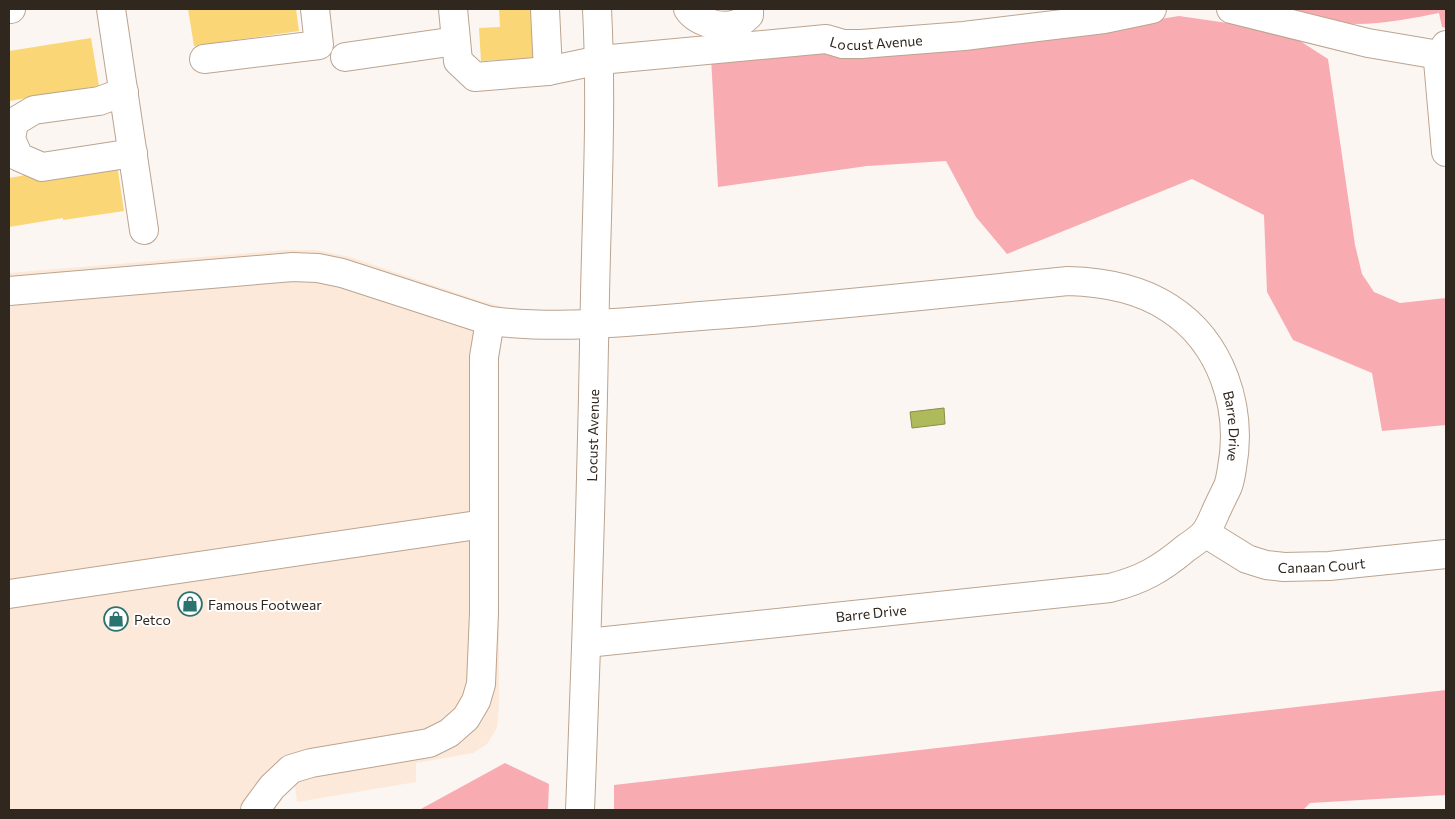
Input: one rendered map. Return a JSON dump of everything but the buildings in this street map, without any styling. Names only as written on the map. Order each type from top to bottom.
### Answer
[{"type":"street","points":[[112,9],[144,230]]},
{"type":"street","points":[[204,59],[319,44],[315,9]]},
{"type":"street","points":[[453,9],[458,61],[475,77],[548,71],[600,60]]},
{"type":"street","points":[[545,9],[548,71]]},
{"type":"street","name":"Locust Avenue","points":[[580,810],[587,643],[595,325],[600,60],[597,9]]},
{"type":"street","points":[[688,9],[691,14],[711,25],[737,24],[749,15],[749,9]]},
{"type":"street","name":"Locust Avenue","points":[[600,60],[826,39],[842,44],[862,44],[964,36],[1104,20],[1152,9]]},
{"type":"street","points":[[1231,9],[1368,43],[1443,50],[1439,66],[1446,152]]},
{"type":"street","points":[[345,56],[456,41]]},
{"type":"street","points":[[124,92],[99,101],[34,110],[14,122],[11,139],[19,158],[42,167],[133,153]]},
{"type":"street","name":"Barre Drive","points":[[9,291],[284,268],[318,268],[342,273],[490,321],[512,324],[595,325],[773,311],[1068,281],[1092,281],[1144,294],[1169,308],[1196,332],[1217,361],[1230,394],[1236,428],[1234,456],[1228,486],[1204,533],[1164,566],[1125,584],[1110,588],[587,643]]},
{"type":"street","points":[[255,810],[272,786],[291,769],[311,763],[429,743],[449,734],[466,718],[476,701],[481,684],[484,613],[484,357],[490,321]]},
{"type":"street","points":[[9,594],[484,524]]},
{"type":"street","name":"Canaan Court","points":[[1204,533],[1247,559],[1266,565],[1284,567],[1329,566],[1446,554]]},
{"type":"shaded area","points":[[1289,9],[1446,9],[1446,28],[1442,27],[1439,13],[1386,22],[1346,24]]},
{"type":"shaded area","points":[[1179,16],[1255,27],[1300,41],[1328,59],[1355,245],[1362,274],[1374,292],[1400,303],[1446,298],[1446,425],[1382,431],[1372,373],[1293,340],[1267,292],[1264,215],[1192,179],[1007,254],[976,217],[946,161],[867,166],[718,187],[711,57],[840,53],[1032,40]]},
{"type":"shaded area","points":[[286,250],[316,250],[350,257],[483,302],[501,306],[498,387],[499,703],[497,728],[487,744],[473,753],[416,763],[416,782],[297,802],[293,783],[269,810],[9,810],[9,273]]},
{"type":"shaded area","points":[[944,408],[945,424],[912,428],[910,412]]},
{"type":"shaded area","points":[[1446,690],[1446,795],[1310,803],[1303,810],[614,810],[614,785]]},
{"type":"shaded area","points":[[505,763],[549,784],[548,810],[419,810]]},
{"type":"place","name":"Famous Footwear","points":[[190,604]]},
{"type":"place","name":"Petco","points":[[116,619]]}]
